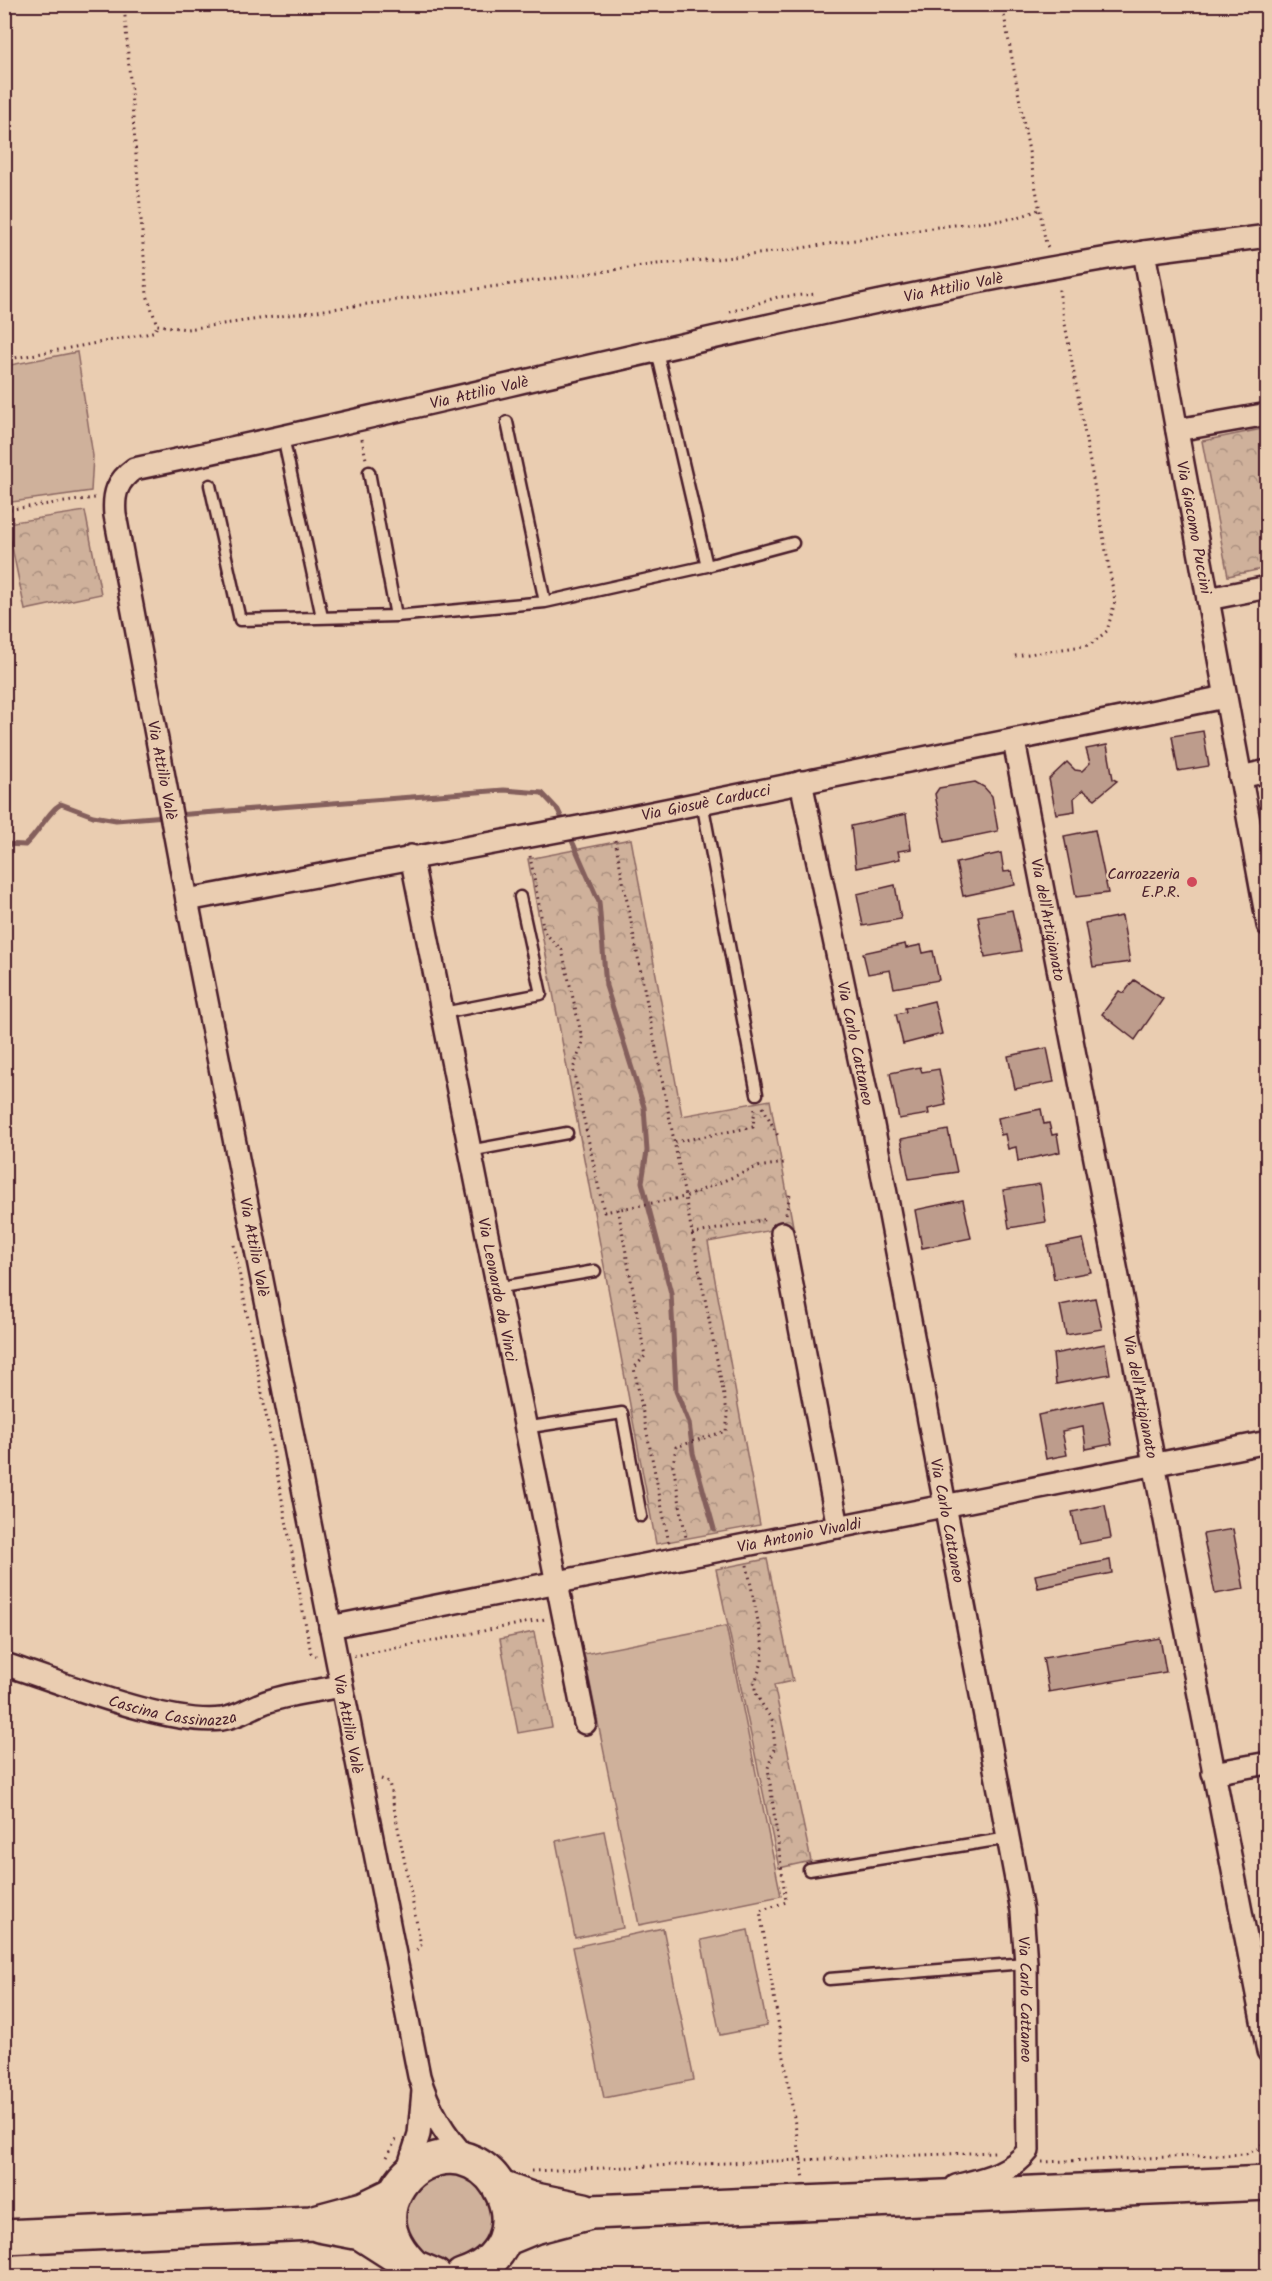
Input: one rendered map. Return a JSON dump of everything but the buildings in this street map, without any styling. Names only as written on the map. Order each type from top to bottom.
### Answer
[{"type":"main road","points":[[4,2237],[311,2223],[363,2209],[400,2185],[416,2168],[438,2159],[469,2162],[491,2176],[512,2179],[531,2199],[591,2212]]},
{"type":"main road","points":[[462,2277],[475,2272],[491,2261],[505,2239],[512,2179]]},
{"type":"main road","points":[[505,2239],[534,2227],[591,2212],[1267,2182]]},
{"type":"main road","points":[[400,2185],[390,2206],[390,2229],[401,2255],[425,2272]]},
{"type":"main road","points":[[311,2223],[361,2233],[425,2272]]},
{"type":"street","points":[[1144,252],[1268,236]]},
{"type":"street","name":"Via Attilio Valè","points":[[469,2162],[446,2135],[423,2091],[187,900],[115,515],[116,489],[122,477],[134,469],[358,420],[1052,259],[1144,252]]},
{"type":"street","name":"Via Giacomo Puccini","points":[[1144,252],[1268,925]]},
{"type":"street","points":[[1177,430],[1268,414]]},
{"type":"street","points":[[1208,599],[1268,587]]},
{"type":"street","name":"Via Giosuè Carducci","points":[[187,900],[411,856],[586,826],[1225,698]]},
{"type":"street","name":"Via dell'Artigianato","points":[[1014,741],[1268,2051]]},
{"type":"street","points":[[1240,777],[1268,771]]},
{"type":"street","name":"Via Carlo Cattaneo","points":[[801,782],[872,1120],[944,1506],[1010,1838],[1022,1911],[1026,1963],[1028,2151]]},
{"type":"street","name":"Via Leonardo da Vinci","points":[[411,856],[585,1724]]},
{"type":"street","points":[[782,1233],[838,1527]]},
{"type":"street","name":"Via Antonio Vivaldi","points":[[330,1627],[1268,1442]]},
{"type":"street","name":"Cascina Cassinazza","points":[[4,1664],[125,1702],[179,1717],[202,1720],[243,1714],[265,1702],[341,1686]]},
{"type":"street","points":[[1213,1773],[1268,1763]]},
{"type":"street","name":"Via Attilio Valè","points":[[400,2185],[419,2134],[423,2091]]},
{"type":"street","points":[[924,2196],[1002,2172],[1021,2159],[1028,2151]]},
{"type":"lane","points":[[657,351],[707,566]]},
{"type":"lane","points":[[507,422],[545,602]]},
{"type":"lane","points":[[283,437],[322,617]]},
{"type":"lane","points":[[369,472],[396,616]]},
{"type":"lane","points":[[210,486],[240,620],[396,616],[545,602],[707,566],[793,543]]},
{"type":"lane","points":[[702,802],[757,1094]]},
{"type":"lane","points":[[443,1013],[541,994],[520,897]]},
{"type":"lane","points":[[469,1151],[567,1133]]},
{"type":"lane","points":[[496,1288],[595,1270]]},
{"type":"lane","points":[[524,1428],[622,1413],[641,1516]]},
{"type":"lane","points":[[809,1870],[1010,1838]]},
{"type":"lane","points":[[829,1978],[1026,1963]]},
{"type":"path","points":[[4,360],[155,331],[157,325],[147,295],[124,4]]},
{"type":"path","points":[[1002,4],[1115,601],[1107,631],[1090,645],[1015,656]]},
{"type":"path","points":[[157,325],[187,329],[646,266],[734,258],[965,223],[1021,218],[1040,209]]},
{"type":"path","points":[[358,420],[369,472]]},
{"type":"path","points":[[4,510],[97,497]]},
{"type":"path","points":[[611,821],[728,1416],[726,1431],[676,1448],[673,1465],[681,1558]]},
{"type":"path","points":[[527,836],[544,932],[562,950],[583,1042],[573,1069],[604,1212],[685,1197],[757,1167],[784,1163]]},
{"type":"path","points":[[675,1142],[753,1127],[757,1094]]},
{"type":"path","points":[[757,1094],[779,1138]]},
{"type":"path","points":[[618,1209],[645,1356],[634,1368],[681,1558]]},
{"type":"path","points":[[692,1234],[769,1219],[782,1233]]},
{"type":"path","points":[[743,1546],[763,1647],[762,1662],[754,1685],[757,1696],[772,1720],[775,1746],[768,1768],[786,1902],[760,1911],[808,2201]]},
{"type":"path","points":[[351,1657],[562,1616]]},
{"type":"path","points":[[512,2179],[801,2161],[1028,2151],[1043,2163],[1246,2154],[1259,2148],[1268,2137]]},
{"type":"green space","points":[[77,352],[93,456],[91,491],[5,503],[5,366]]},
{"type":"green space","points":[[1267,428],[1267,568],[1228,576],[1202,441]]},
{"type":"green space","points":[[85,511],[101,594],[25,610],[7,523]]},
{"type":"green space","points":[[631,839],[682,1116],[770,1100],[793,1226],[708,1242],[760,1525],[656,1544],[528,859]]},
{"type":"green space","points":[[767,1559],[793,1681],[774,1685],[811,1861],[779,1868],[716,1569]]},
{"type":"green space","points":[[726,1626],[781,1896],[639,1925],[584,1654]]},
{"type":"green space","points":[[534,1632],[552,1727],[518,1733],[500,1639]]},
{"type":"green space","points":[[604,1831],[623,1928],[575,1938],[556,1841]]},
{"type":"green space","points":[[663,1928],[694,2080],[604,2098],[573,1947]]},
{"type":"green space","points":[[748,1930],[767,2026],[720,2035],[701,1940]]},
{"type":"green space","points":[[439,2169],[481,2182],[496,2223],[483,2250],[455,2264],[438,2264],[423,2258],[402,2233],[402,2200]]},
{"type":"waterway","points":[[176,815],[504,790],[542,793],[558,810],[565,825]]},
{"type":"waterway","points":[[4,844],[25,845],[61,804],[93,816],[116,820],[166,816]]},
{"type":"waterway","points":[[569,834],[599,902],[606,986],[644,1107],[647,1151],[642,1182],[671,1293],[676,1391],[689,1423],[693,1453],[714,1529]]},
{"type":"place","name":"Carrozzeria E.P.R.","points":[[1192,882]]}]
